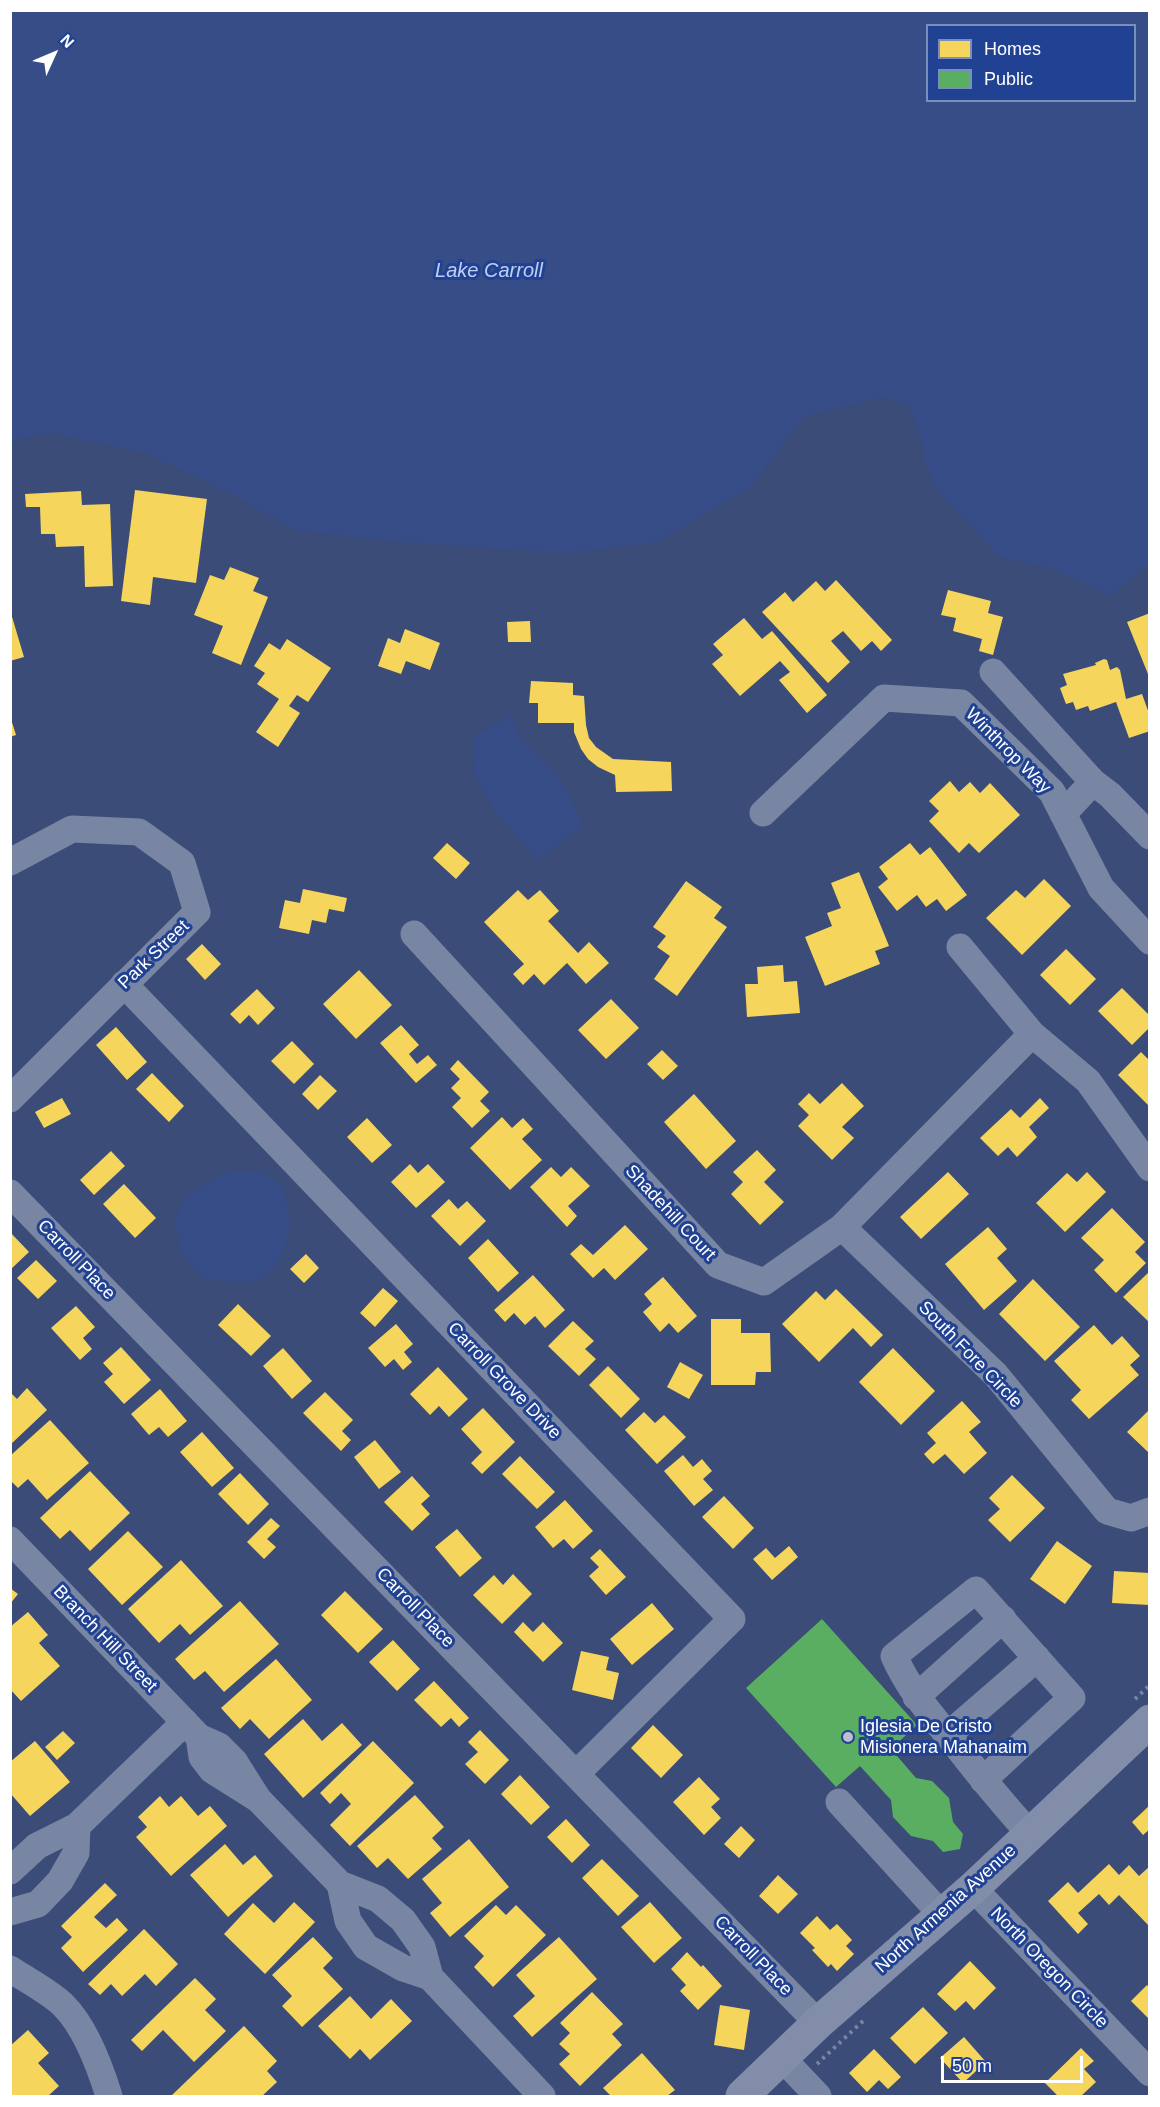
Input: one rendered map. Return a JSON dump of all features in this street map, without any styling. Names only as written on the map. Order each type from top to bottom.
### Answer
[{"type":"main road","name":"North Armenia Avenue","points":[[742,2097],[818,2023],[973,1888],[1149,1721]]},
{"type":"street","points":[[993,672],[1093,782],[1144,821]]},
{"type":"street","name":"Winthrop Way","points":[[763,813],[884,698],[961,704],[1052,792],[1101,888],[1149,941]]},
{"type":"street","points":[[1063,814],[1093,782]]},
{"type":"street","name":"Park Street","points":[[10,1099],[197,912],[182,863],[139,832],[72,829],[22,856]]},
{"type":"street","name":"Shadehill Court","points":[[414,934],[718,1265],[764,1282],[842,1227],[1032,1034]]},
{"type":"street","points":[[960,947],[1032,1034],[1088,1081],[1149,1168]]},
{"type":"street","name":"Carroll Grove Drive","points":[[124,984],[732,1619],[576,1773]]},
{"type":"street","name":"Carroll Place","points":[[10,1193],[818,2023]]},
{"type":"street","name":"South Fore Circle","points":[[842,1227],[996,1375],[1107,1511],[1131,1518],[1149,1511]]},
{"type":"street","name":"Branch Hill Street","points":[[10,1540],[192,1730],[202,1757],[212,1770],[258,1799],[340,1884],[378,1899],[403,1920],[422,1947],[430,1977],[542,2097]]},
{"type":"street","points":[[983,1780],[1072,1698],[976,1590],[894,1656],[916,1697],[983,1780],[1030,1834]]},
{"type":"street","points":[[916,1697],[1003,1619]]},
{"type":"street","points":[[948,1735],[1037,1658]]},
{"type":"street","points":[[10,1871],[37,1846],[77,1826],[192,1730]]},
{"type":"street","points":[[839,1802],[942,1915]]},
{"type":"street","points":[[10,1912],[38,1904],[60,1881],[76,1853],[77,1826]]},
{"type":"street","name":"Branch Hill Street","points":[[340,1884],[348,1921],[366,1947],[403,1968],[430,1977]]},
{"type":"street","name":"North Oregon Circle","points":[[973,1888],[1149,2073]]},
{"type":"street","points":[[10,1969],[64,2005],[99,2063],[109,2097]]},
{"type":"street","points":[[782,2058],[818,2097]]},
{"type":"water","name":"Lake Carroll","points":[[11,10],[1149,11],[1149,564],[1110,596],[1053,569],[1000,557],[935,488],[929,469],[922,464],[926,456],[911,407],[883,397],[803,417],[751,487],[657,542],[566,553],[400,542],[294,530],[229,492],[145,453],[50,433],[11,440]]},
{"type":"water","points":[[512,714],[518,736],[555,773],[568,792],[582,826],[537,860],[495,811],[474,774],[473,737]]},
{"type":"water","points":[[259,1171],[280,1183],[287,1203],[288,1233],[279,1260],[267,1274],[251,1282],[204,1280],[179,1243],[176,1230],[177,1217],[182,1205],[191,1194],[223,1174]]},
{"type":"building: Homes","points":[[135,490],[207,499],[196,583],[153,577],[150,605],[121,601]]},
{"type":"building: Homes","points":[[81,491],[82,505],[110,504],[113,586],[85,587],[84,546],[56,547],[55,534],[41,534],[40,507],[26,507],[25,494]]},
{"type":"building: Homes","points":[[230,567],[259,578],[253,591],[268,597],[241,665],[212,653],[223,626],[194,615],[210,575],[224,580]]},
{"type":"building: Homes","points":[[836,580],[892,640],[881,651],[872,641],[861,651],[843,631],[831,641],[850,662],[828,683],[762,612],[785,592],[793,602],[816,581],[825,591]]},
{"type":"building: Homes","points":[[948,590],[991,601],[988,613],[1003,617],[993,655],[979,651],[982,639],[953,631],[956,618],[941,615]]},
{"type":"building: Homes","points":[[10,610],[24,657],[10,661]]},
{"type":"building: Homes","points":[[1150,613],[1150,673],[1148,674],[1127,622]]},
{"type":"building: Homes","points":[[744,618],[762,639],[772,631],[827,695],[807,713],[779,680],[790,672],[780,661],[740,696],[712,664],[723,655],[713,644]]},
{"type":"building: Homes","points":[[530,621],[531,642],[508,642],[507,622]]},
{"type":"building: Homes","points":[[405,629],[440,643],[430,670],[406,661],[401,674],[378,666],[388,638],[400,643]]},
{"type":"building: Homes","points":[[287,639],[331,668],[308,702],[297,695],[289,706],[300,713],[278,747],[256,732],[279,699],[257,684],[265,673],[254,666],[269,643],[280,650]]},
{"type":"building: Homes","points":[[1107,660],[1110,670],[1117,667],[1120,670],[1126,699],[1142,694],[1150,716],[1150,731],[1129,738],[1116,702],[1090,711],[1088,706],[1076,710],[1073,702],[1066,704],[1060,688],[1067,685],[1063,674],[1096,665],[1095,663]]},
{"type":"building: Homes","points":[[531,681],[573,683],[573,695],[584,696],[589,738],[596,747],[613,759],[671,762],[672,791],[616,792],[615,775],[588,759],[574,732],[574,723],[538,723],[538,703],[529,703]]},
{"type":"building: Homes","points":[[10,716],[16,735],[10,737]]},
{"type":"building: Homes","points":[[950,781],[959,792],[970,782],[980,793],[990,783],[1020,815],[979,853],[969,843],[959,853],[929,821],[939,811],[929,801]]},
{"type":"building: Homes","points":[[447,843],[470,863],[456,879],[433,858]]},
{"type":"building: Homes","points":[[910,843],[920,855],[930,847],[967,895],[946,911],[937,899],[926,907],[917,895],[897,911],[878,887],[888,879],[879,867]]},
{"type":"building: Homes","points":[[859,872],[889,946],[875,951],[880,964],[825,986],[805,937],[832,926],[827,913],[841,908],[831,883]]},
{"type":"building: Homes","points":[[1044,879],[1071,906],[1022,955],[986,918],[1016,890],[1025,898]]},
{"type":"building: Homes","points":[[686,881],[722,907],[714,918],[727,927],[677,996],[654,979],[670,956],[657,947],[666,936],[653,927]]},
{"type":"building: Homes","points":[[303,889],[347,898],[344,912],[329,909],[326,923],[312,920],[309,934],[279,928],[285,900],[300,903]]},
{"type":"building: Homes","points":[[518,890],[528,900],[540,890],[559,911],[548,921],[578,953],[589,942],[609,963],[586,984],[567,963],[544,985],[534,974],[523,985],[513,974],[524,964],[484,922]]},
{"type":"building: Homes","points":[[202,944],[221,964],[205,980],[186,959]]},
{"type":"building: Homes","points":[[1066,949],[1096,979],[1070,1005],[1040,975]]},
{"type":"building: Homes","points":[[783,965],[784,982],[797,981],[800,1013],[747,1017],[745,984],[758,984],[757,967]]},
{"type":"building: Homes","points":[[359,970],[392,1005],[356,1039],[323,1004]]},
{"type":"building: Homes","points":[[1122,988],[1150,1016],[1150,1027],[1132,1045],[1098,1011]]},
{"type":"building: Homes","points":[[257,989],[275,1008],[258,1025],[249,1015],[240,1024],[230,1014]]},
{"type":"building: Homes","points":[[611,999],[639,1028],[606,1059],[578,1030]]},
{"type":"building: Homes","points":[[401,1025],[419,1045],[409,1054],[417,1064],[428,1055],[437,1065],[416,1083],[380,1043]]},
{"type":"building: Homes","points":[[116,1027],[147,1062],[127,1080],[96,1045]]},
{"type":"building: Homes","points":[[292,1041],[314,1064],[294,1084],[271,1061]]},
{"type":"building: Homes","points":[[662,1050],[678,1066],[663,1080],[647,1064]]},
{"type":"building: Homes","points":[[1141,1052],[1150,1061],[1150,1107],[1118,1075]]},
{"type":"building: Homes","points":[[458,1060],[489,1092],[480,1101],[490,1111],[472,1128],[452,1107],[461,1098],[451,1088],[460,1079],[450,1069]]},
{"type":"building: Homes","points":[[152,1073],[184,1106],[169,1122],[136,1089]]},
{"type":"building: Homes","points":[[320,1075],[337,1091],[318,1110],[302,1094]]},
{"type":"building: Homes","points":[[842,1083],[864,1106],[842,1127],[854,1138],[832,1160],[798,1126],[809,1115],[798,1104],[809,1093],[820,1104]]},
{"type":"building: Homes","points":[[694,1094],[736,1141],[706,1169],[664,1122]]},
{"type":"building: Homes","points":[[62,1098],[71,1114],[44,1128],[35,1112]]},
{"type":"building: Homes","points":[[1040,1098],[1049,1108],[1029,1127],[1037,1137],[1017,1157],[1008,1147],[998,1156],[980,1138],[1011,1109],[1020,1118]]},
{"type":"building: Homes","points":[[502,1117],[512,1128],[523,1118],[533,1129],[522,1139],[542,1160],[510,1190],[470,1148]]},
{"type":"building: Homes","points":[[367,1118],[392,1145],[372,1163],[347,1137]]},
{"type":"building: Homes","points":[[757,1150],[776,1170],[764,1182],[784,1202],[760,1225],[731,1194],[743,1182],[733,1172]]},
{"type":"building: Homes","points":[[111,1151],[125,1166],[94,1195],[80,1180]]},
{"type":"building: Homes","points":[[410,1164],[418,1173],[428,1164],[445,1182],[416,1208],[391,1182]]},
{"type":"building: Homes","points":[[551,1167],[561,1177],[571,1167],[590,1186],[568,1206],[577,1216],[567,1227],[530,1187]]},
{"type":"building: Homes","points":[[948,1172],[969,1194],[921,1239],[900,1217]]},
{"type":"building: Homes","points":[[1087,1172],[1106,1192],[1065,1232],[1036,1203],[1067,1173],[1077,1182]]},
{"type":"building: Homes","points":[[124,1184],[156,1218],[135,1238],[103,1204]]},
{"type":"building: Homes","points":[[449,1199],[458,1209],[467,1201],[486,1221],[460,1246],[431,1216]]},
{"type":"building: Homes","points":[[1112,1208],[1145,1242],[1135,1252],[1146,1263],[1116,1293],[1094,1270],[1104,1260],[1081,1238]]},
{"type":"building: Homes","points":[[625,1225],[648,1249],[615,1280],[604,1268],[593,1278],[570,1254],[581,1244],[593,1255]]},
{"type":"building: Homes","points":[[988,1227],[1007,1249],[997,1258],[1017,1281],[984,1310],[945,1264]]},
{"type":"building: Homes","points":[[10,1232],[29,1252],[10,1270]]},
{"type":"building: Homes","points":[[488,1239],[519,1273],[498,1292],[468,1258]]},
{"type":"building: Homes","points":[[306,1254],[319,1268],[304,1283],[290,1269]]},
{"type":"building: Homes","points":[[36,1260],[57,1281],[38,1299],[17,1278]]},
{"type":"building: Homes","points":[[1150,1271],[1150,1323],[1123,1297]]},
{"type":"building: Homes","points":[[533,1275],[565,1310],[545,1328],[535,1316],[525,1325],[514,1313],[505,1322],[494,1310]]},
{"type":"building: Homes","points":[[663,1277],[697,1316],[678,1333],[669,1323],[660,1332],[643,1312],[652,1304],[644,1294]]},
{"type":"building: Homes","points":[[1033,1279],[1080,1327],[1045,1361],[999,1314]]},
{"type":"building: Homes","points":[[383,1288],[398,1301],[375,1327],[360,1313]]},
{"type":"building: Homes","points":[[836,1289],[883,1335],[871,1347],[853,1328],[819,1362],[782,1324],[816,1291],[825,1300]]},
{"type":"building: Homes","points":[[238,1304],[271,1336],[251,1356],[218,1325]]},
{"type":"building: Homes","points":[[76,1306],[95,1327],[83,1338],[92,1349],[80,1360],[51,1328]]},
{"type":"building: Homes","points":[[711,1319],[741,1319],[741,1333],[770,1333],[771,1372],[756,1372],[755,1385],[711,1385]]},
{"type":"building: Homes","points":[[573,1321],[594,1341],[585,1349],[596,1359],[579,1376],[548,1346]]},
{"type":"building: Homes","points":[[396,1324],[413,1344],[404,1352],[412,1362],[403,1370],[394,1359],[385,1367],[368,1348]]},
{"type":"building: Homes","points":[[1094,1325],[1112,1345],[1122,1336],[1140,1356],[1130,1365],[1139,1375],[1089,1419],[1071,1400],[1081,1390],[1054,1361]]},
{"type":"building: Homes","points":[[121,1347],[151,1380],[124,1404],[104,1382],[113,1374],[103,1363]]},
{"type":"building: Homes","points":[[283,1348],[312,1381],[292,1399],[263,1366]]},
{"type":"building: Homes","points":[[893,1348],[935,1391],[901,1425],[859,1382]]},
{"type":"building: Homes","points":[[680,1362],[703,1375],[689,1399],[667,1387]]},
{"type":"building: Homes","points":[[608,1366],[640,1399],[621,1418],[589,1385]]},
{"type":"building: Homes","points":[[438,1367],[468,1399],[449,1417],[439,1406],[430,1415],[410,1394]]},
{"type":"building: Homes","points":[[27,1388],[47,1410],[10,1445],[10,1392],[17,1399]]},
{"type":"building: Homes","points":[[160,1389],[187,1421],[168,1437],[159,1427],[149,1435],[131,1414]]},
{"type":"building: Homes","points":[[325,1392],[353,1420],[342,1431],[351,1440],[341,1451],[303,1413]]},
{"type":"building: Homes","points":[[962,1401],[981,1422],[969,1432],[987,1453],[964,1474],[945,1454],[933,1464],[924,1454],[936,1443],[927,1433]]},
{"type":"building: Homes","points":[[483,1408],[515,1442],[482,1474],[471,1463],[482,1452],[461,1429]]},
{"type":"building: Homes","points":[[1150,1409],[1150,1451],[1148,1452],[1127,1432]]},
{"type":"building: Homes","points":[[644,1412],[655,1423],[664,1415],[686,1437],[657,1464],[625,1430]]},
{"type":"building: Homes","points":[[50,1420],[89,1463],[47,1500],[28,1479],[18,1488],[10,1480],[10,1456]]},
{"type":"building: Homes","points":[[202,1432],[234,1468],[212,1487],[180,1452]]},
{"type":"building: Homes","points":[[375,1440],[401,1472],[379,1489],[354,1457]]},
{"type":"building: Homes","points":[[683,1455],[693,1467],[702,1459],[712,1471],[703,1479],[713,1490],[694,1506],[664,1471]]},
{"type":"building: Homes","points":[[520,1456],[555,1492],[537,1509],[502,1474]]},
{"type":"building: Homes","points":[[90,1471],[130,1513],[90,1551],[70,1530],[60,1539],[40,1518]]},
{"type":"building: Homes","points":[[240,1473],[269,1504],[248,1525],[218,1494]]},
{"type":"building: Homes","points":[[1012,1475],[1045,1508],[1010,1542],[988,1520],[1000,1509],[989,1498]]},
{"type":"building: Homes","points":[[412,1476],[430,1496],[421,1504],[430,1514],[412,1531],[384,1502]]},
{"type":"building: Homes","points":[[724,1496],[754,1528],[733,1549],[702,1517]]},
{"type":"building: Homes","points":[[565,1500],[593,1531],[573,1549],[564,1539],[553,1548],[535,1527]]},
{"type":"building: Homes","points":[[271,1518],[280,1526],[267,1539],[276,1547],[264,1559],[247,1542]]},
{"type":"building: Homes","points":[[457,1529],[482,1558],[460,1577],[435,1547]]},
{"type":"building: Homes","points":[[128,1531],[163,1567],[122,1605],[88,1569]]},
{"type":"building: Homes","points":[[1057,1541],[1092,1566],[1065,1604],[1030,1579]]},
{"type":"building: Homes","points":[[789,1546],[798,1557],[772,1580],[753,1559],[766,1548],[775,1558]]},
{"type":"building: Homes","points":[[600,1549],[626,1577],[606,1595],[589,1576],[599,1567],[590,1558]]},
{"type":"building: Homes","points":[[181,1560],[223,1606],[190,1635],[180,1624],[159,1643],[128,1609]]},
{"type":"building: Homes","points":[[1114,1571],[1150,1573],[1150,1605],[1112,1603]]},
{"type":"building: Homes","points":[[513,1574],[532,1594],[502,1624],[473,1595],[494,1575],[503,1585]]},
{"type":"building: Homes","points":[[10,1588],[18,1594],[10,1604]]},
{"type":"building: Homes","points":[[345,1591],[383,1629],[358,1653],[321,1615]]},
{"type":"building: Homes","points":[[240,1601],[279,1644],[224,1692],[205,1671],[194,1680],[175,1659]]},
{"type":"building: Homes","points":[[652,1603],[674,1629],[632,1665],[610,1639]]},
{"type":"building: Homes","points":[[28,1612],[48,1635],[39,1643],[60,1666],[21,1701],[10,1689],[10,1627]]},
{"type":"building: Homes","points":[[523,1622],[533,1632],[543,1622],[563,1643],[543,1662],[514,1632]]},
{"type":"building: Homes","points":[[393,1640],[420,1669],[397,1691],[369,1662]]},
{"type":"building: Homes","points":[[581,1651],[609,1657],[606,1670],[619,1673],[613,1700],[572,1690]]},
{"type":"building: Homes","points":[[276,1659],[312,1700],[269,1739],[250,1719],[240,1729],[221,1708]]},
{"type":"building: Homes","points":[[434,1681],[469,1718],[459,1727],[451,1718],[441,1727],[414,1700]]},
{"type":"building: Homes","points":[[303,1719],[322,1741],[342,1723],[362,1745],[303,1798],[264,1754]]},
{"type":"building: Homes","points":[[653,1725],[683,1755],[661,1778],[631,1748]]},
{"type":"building: Homes","points":[[480,1730],[509,1760],[485,1784],[465,1764],[478,1752],[468,1742]]},
{"type":"building: Homes","points":[[63,1731],[75,1743],[57,1760],[45,1747]]},
{"type":"building: Homes","points":[[35,1741],[70,1782],[30,1816],[10,1793],[10,1762]]},
{"type":"building: Homes","points":[[373,1741],[414,1783],[350,1846],[330,1825],[351,1804],[341,1793],[330,1804],[320,1793]]},
{"type":"building: Homes","points":[[520,1775],[550,1807],[531,1825],[501,1794]]},
{"type":"building: Homes","points":[[699,1777],[720,1799],[711,1807],[721,1818],[704,1835],[673,1802]]},
{"type":"building: Homes","points":[[415,1795],[444,1827],[432,1838],[442,1849],[408,1879],[388,1858],[377,1868],[357,1846]]},
{"type":"building: Homes","points":[[160,1796],[169,1807],[181,1796],[198,1816],[210,1806],[227,1826],[171,1876],[136,1837],[147,1827],[138,1817]]},
{"type":"building: Homes","points":[[1150,1805],[1150,1829],[1143,1835],[1132,1822]]},
{"type":"building: Homes","points":[[566,1819],[590,1845],[572,1863],[547,1837]]},
{"type":"building: Homes","points":[[741,1826],[755,1840],[739,1858],[724,1844]]},
{"type":"building: Homes","points":[[469,1839],[509,1887],[450,1937],[430,1913],[442,1903],[422,1879]]},
{"type":"building: Homes","points":[[225,1844],[243,1865],[255,1855],[273,1876],[228,1917],[190,1875]]},
{"type":"building: Homes","points":[[602,1859],[639,1896],[618,1916],[582,1878]]},
{"type":"building: Homes","points":[[1109,1864],[1119,1875],[1129,1865],[1139,1876],[1150,1866],[1150,1927],[1119,1895],[1109,1905],[1099,1894],[1078,1913],[1088,1924],[1078,1934],[1048,1901],[1068,1882],[1078,1893]]},
{"type":"building: Homes","points":[[778,1875],[798,1894],[778,1914],[759,1896]]},
{"type":"building: Homes","points":[[105,1883],[117,1895],[94,1917],[106,1928],[117,1918],[128,1930],[83,1972],[61,1948],[72,1937],[61,1926]]},
{"type":"building: Homes","points":[[294,1902],[315,1922],[265,1974],[224,1934],[253,1903],[274,1923]]},
{"type":"building: Homes","points":[[650,1902],[682,1938],[654,1963],[621,1927]]},
{"type":"building: Homes","points":[[496,1905],[506,1915],[516,1905],[546,1935],[493,1987],[474,1967],[484,1956],[464,1936]]},
{"type":"building: Homes","points":[[817,1916],[830,1930],[837,1924],[852,1940],[846,1946],[854,1954],[837,1971],[831,1964],[828,1967],[812,1950],[815,1948],[800,1933]]},
{"type":"building: Homes","points":[[144,1929],[178,1964],[156,1986],[145,1974],[122,1996],[111,1984],[100,1995],[88,1984]]},
{"type":"building: Homes","points":[[313,1937],[333,1958],[323,1968],[343,1989],[302,2027],[282,2006],[292,1996],[272,1975]]},
{"type":"building: Homes","points":[[559,1937],[597,1979],[532,2037],[513,2016],[535,1996],[516,1975]]},
{"type":"building: Homes","points":[[687,1952],[701,1967],[703,1965],[722,1986],[698,2010],[680,1991],[686,1985],[671,1969]]},
{"type":"building: Homes","points":[[970,1961],[996,1988],[974,2010],[966,2001],[955,2011],[937,1994]]},
{"type":"building: Homes","points":[[195,1978],[216,1999],[205,2010],[226,2031],[194,2062],[163,2030],[142,2051],[131,2040]]},
{"type":"building: Homes","points":[[1147,1985],[1150,1988],[1150,2020],[1131,2001]]},
{"type":"building: Homes","points":[[592,1992],[623,2024],[612,2034],[622,2045],[580,2086],[559,2064],[570,2054],[559,2044],[570,2033],[560,2023]]},
{"type":"building: Homes","points":[[350,1996],[371,2019],[391,1999],[412,2021],[370,2060],[360,2049],[350,2059],[318,2026]]},
{"type":"building: Homes","points":[[720,2005],[750,2010],[744,2050],[714,2045]]},
{"type":"building: Homes","points":[[923,2007],[948,2033],[915,2064],[890,2038]]},
{"type":"building: Homes","points":[[244,2026],[277,2061],[267,2071],[277,2082],[262,2096],[172,2095]]},
{"type":"building: Homes","points":[[28,2030],[49,2053],[38,2063],[59,2086],[48,2096],[10,2096],[10,2046]]},
{"type":"building: Homes","points":[[964,2037],[986,2062],[963,2083],[940,2058]]},
{"type":"building: Homes","points":[[1081,2048],[1094,2061],[1084,2069],[1096,2082],[1081,2096],[1058,2096],[1045,2083]]},
{"type":"building: Homes","points":[[874,2049],[901,2077],[888,2089],[879,2080],[867,2092],[849,2073]]},
{"type":"building: Homes","points":[[642,2053],[675,2090],[667,2096],[611,2096],[603,2088]]},
{"type":"building: Public","name":"Iglesia De Cristo Misionera Mahanaim","points":[[822,1619],[917,1725],[891,1749],[916,1778],[932,1781],[949,1798],[953,1822],[963,1834],[960,1849],[943,1852],[933,1841],[911,1836],[893,1817],[891,1800],[860,1766],[836,1787],[746,1688]]},
{"type":"place","name":"Iglesia De Cristo Misionera Mahanaim","points":[[848,1737]]}]
